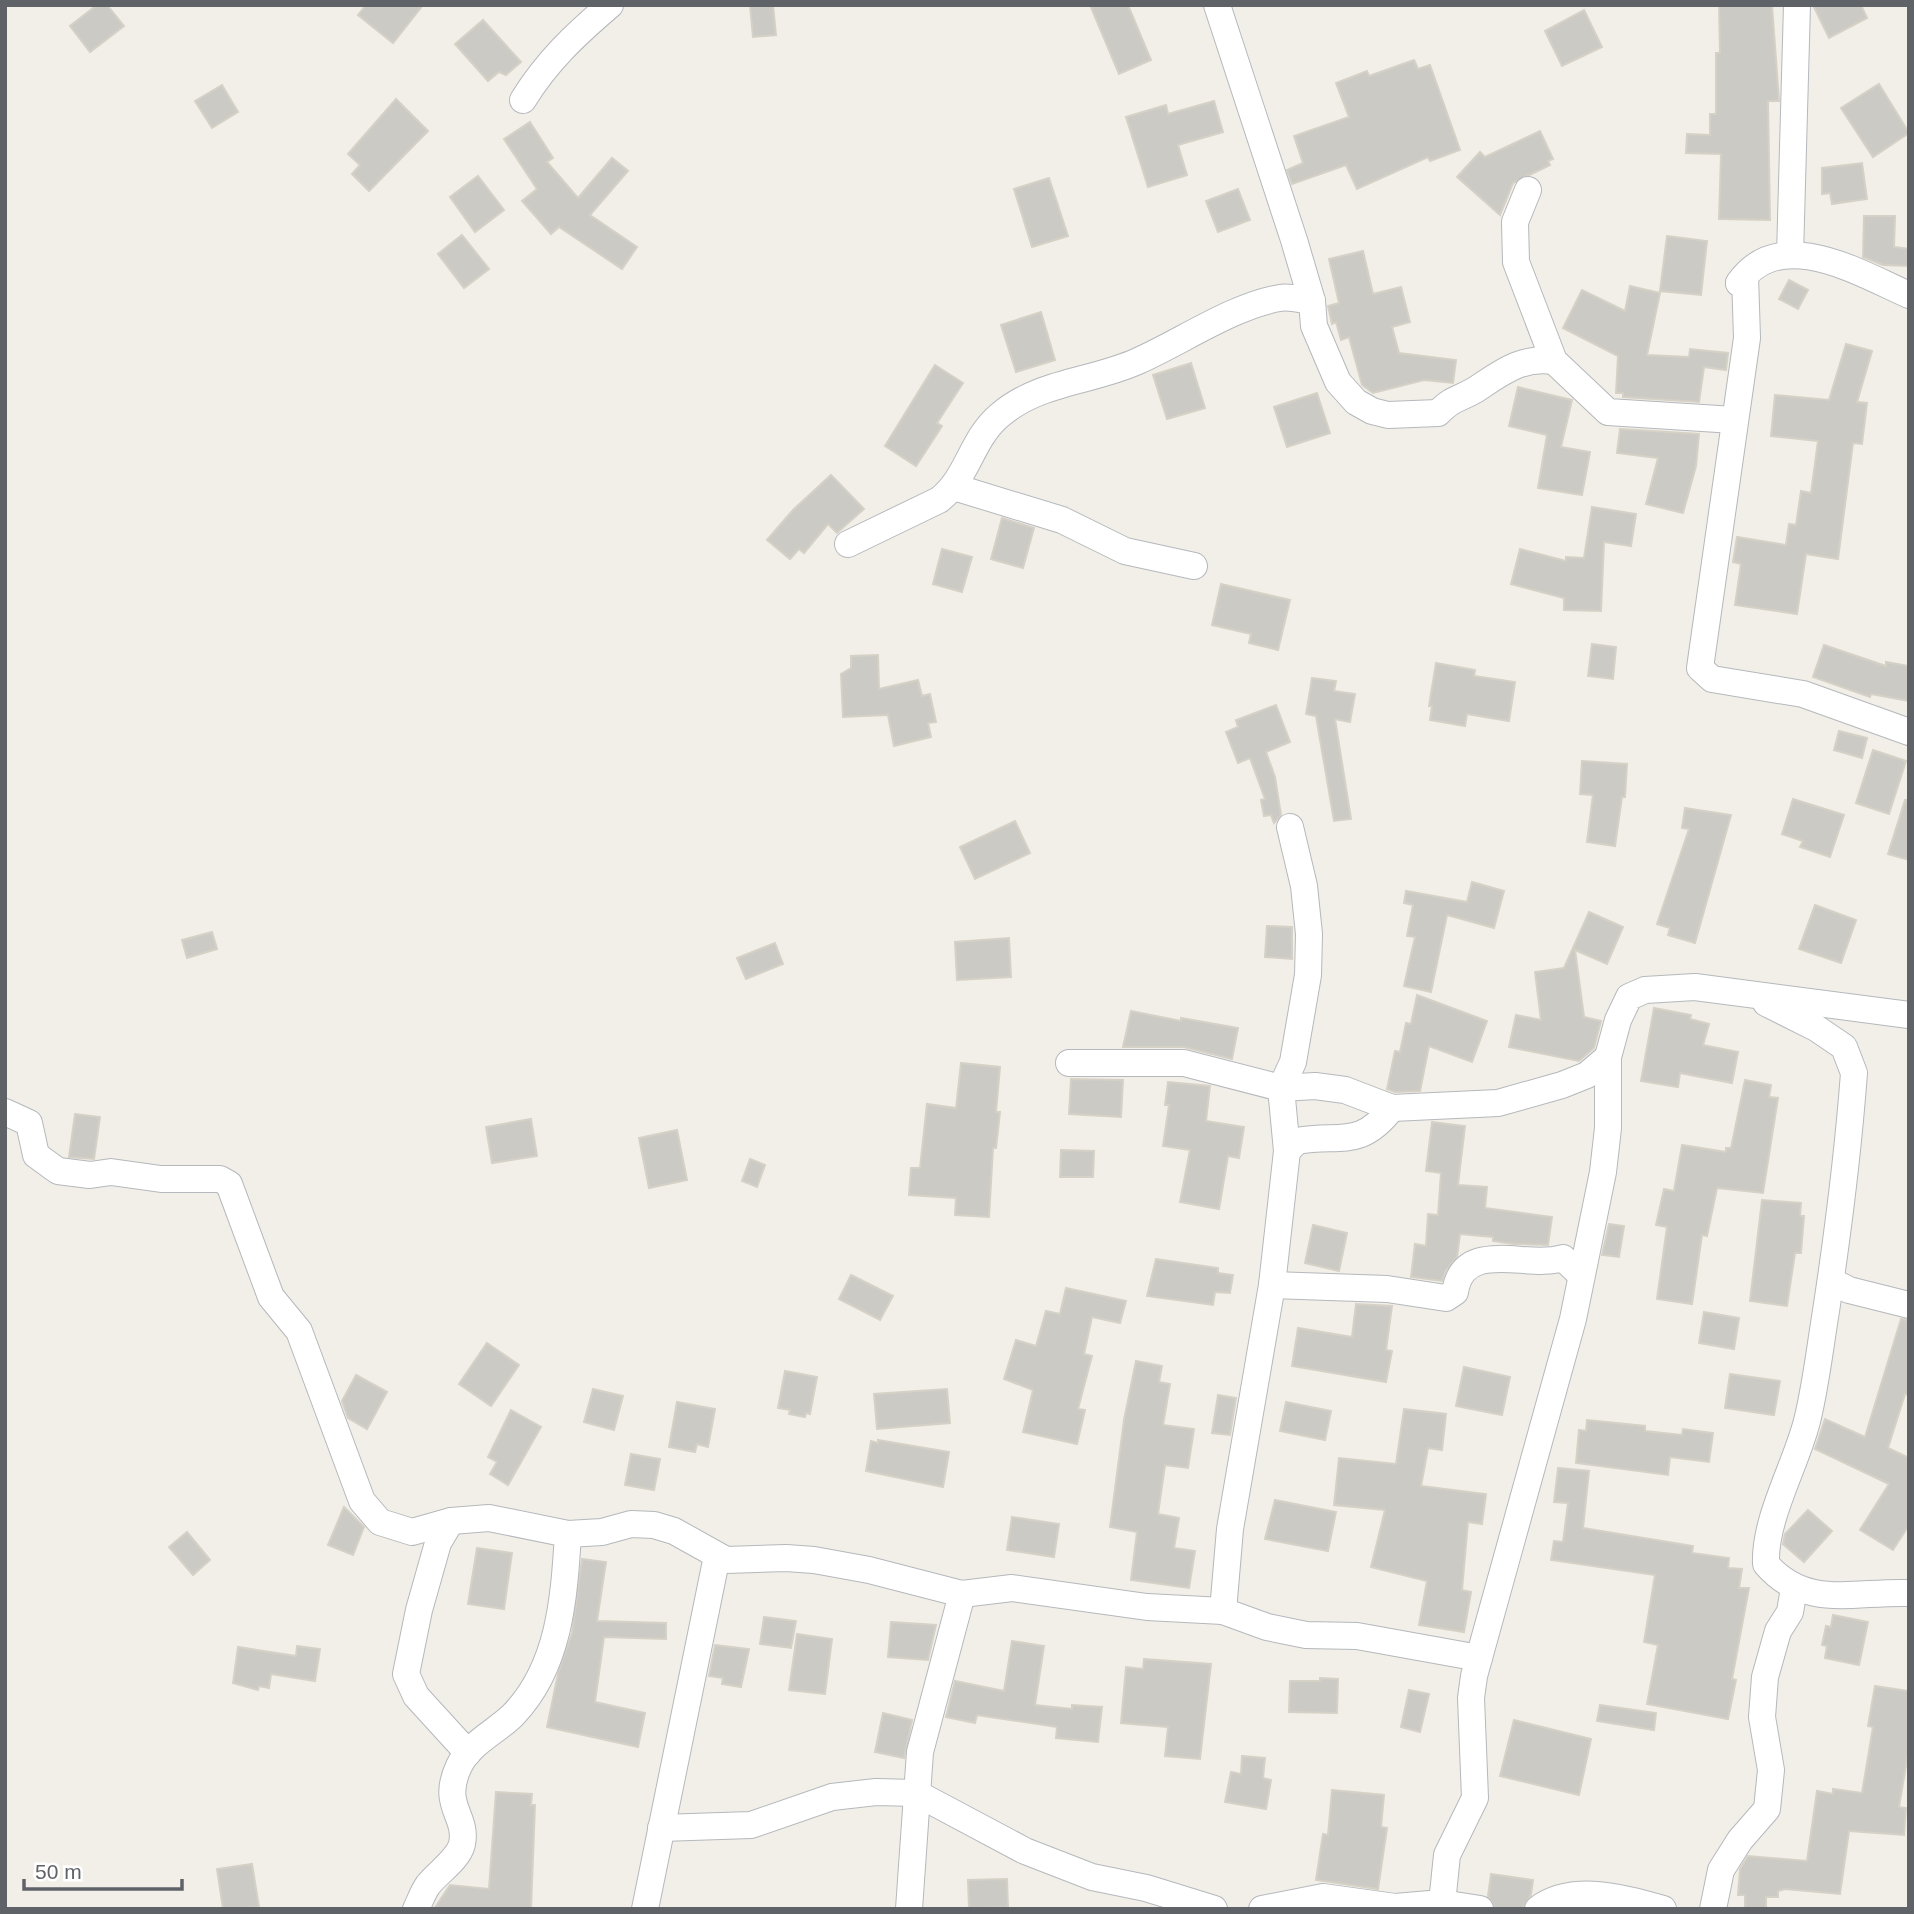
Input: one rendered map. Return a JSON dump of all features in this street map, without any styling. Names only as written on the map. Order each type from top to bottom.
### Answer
[{"type":"street","points":[[523,100],[543,68],[562,46],[610,5]]},
{"type":"street","points":[[1217,5],[1312,301],[1314,327],[1338,382],[1356,402],[1388,415],[1438,413],[1454,398],[1471,392],[1527,360],[1554,360]]},
{"type":"street","points":[[1790,255],[1797,5]]},
{"type":"street","points":[[1528,190],[1515,222],[1516,262],[1525,292],[1554,360],[1608,412],[1734,419]]},
{"type":"street","points":[[1909,295],[1816,256],[1790,255],[1761,263],[1744,276],[1739,283],[1745,276],[1747,338],[1700,668],[1712,678],[1803,694],[1909,733]]},
{"type":"street","points":[[848,544],[939,500],[954,487],[979,437],[990,423],[1042,389],[1136,362],[1231,315],[1281,298],[1312,301]]},
{"type":"street","points":[[954,487],[1062,520],[1125,551],[1194,566]]},
{"type":"street","points":[[1223,1612],[1230,1529],[1272,1285],[1287,1151],[1281,1088],[1293,1062],[1308,975],[1310,934],[1304,886],[1290,827]]},
{"type":"street","points":[[1442,1903],[1447,1855],[1475,1798],[1471,1698],[1479,1658],[1573,1319],[1580,1274],[1603,1172],[1608,1128],[1608,1057],[1618,1020],[1629,997],[1645,990],[1695,987],[1909,1015]]},
{"type":"street","points":[[1747,994],[1815,1028],[1844,1047],[1854,1073],[1831,1281],[1807,1421],[1765,1550],[1766,1564],[1783,1582],[1822,1596],[1909,1593]]},
{"type":"street","points":[[1069,1063],[1184,1063],[1281,1088],[1315,1086],[1345,1090],[1392,1108],[1498,1102],[1562,1086],[1587,1075],[1608,1057]]},
{"type":"street","points":[[1287,1151],[1297,1141],[1345,1140],[1362,1134],[1376,1125],[1392,1108]]},
{"type":"street","points":[[5,1112],[29,1123],[36,1155],[58,1171],[90,1175],[111,1172],[161,1179],[220,1179],[229,1184],[271,1297],[299,1331],[362,1501],[380,1522],[412,1532],[451,1521],[489,1518],[568,1534],[602,1532],[631,1524],[654,1525],[674,1531],[726,1560],[814,1560],[869,1570],[962,1594],[1012,1588],[1137,1605],[1223,1612],[1267,1627],[1306,1635],[1357,1636],[1479,1658]]},
{"type":"street","points":[[1272,1285],[1387,1289],[1446,1298],[1455,1292],[1457,1280],[1464,1269],[1490,1258],[1551,1262],[1563,1258],[1580,1274]]},
{"type":"street","points":[[1831,1281],[1849,1290],[1909,1304]]},
{"type":"street","points":[[451,1521],[438,1544],[419,1610],[407,1674],[416,1696],[468,1753]]},
{"type":"street","points":[[416,1909],[426,1887],[456,1855],[462,1843],[461,1826],[451,1795],[459,1765],[468,1753],[513,1714],[536,1682],[555,1642],[564,1594],[568,1534]]},
{"type":"street","points":[[645,1909],[717,1556]]},
{"type":"street","points":[[1713,1909],[1721,1870],[1740,1840],[1767,1809],[1771,1770],[1762,1717],[1765,1677],[1778,1631],[1790,1612],[1794,1588]]},
{"type":"street","points":[[909,1909],[920,1752],[962,1594]]},
{"type":"street","points":[[661,1828],[751,1825],[832,1797],[876,1792],[916,1793],[1025,1851],[1092,1877],[1146,1888],[1214,1909]]},
{"type":"street","points":[[1538,1909],[1568,1895],[1630,1899],[1663,1909]]},
{"type":"street","points":[[1262,1909],[1323,1897],[1395,1907],[1442,1903],[1480,1909]]},
{"type":"building","points":[[97,5],[107,5],[124,26],[90,52],[70,26]]},
{"type":"building","points":[[366,5],[423,5],[393,43],[358,15]]},
{"type":"building","points":[[750,5],[773,5],[776,35],[753,37]]},
{"type":"building","points":[[1090,5],[1128,5],[1151,60],[1119,74]]},
{"type":"building","points":[[1719,5],[1772,5],[1779,101],[1768,101],[1770,220],[1719,219],[1721,154],[1686,153],[1687,134],[1710,135],[1710,114],[1716,114],[1716,53],[1720,53]]},
{"type":"building","points":[[1813,5],[1861,5],[1867,18],[1829,38]]},
{"type":"building","points":[[1584,10],[1602,47],[1562,66],[1545,31]]},
{"type":"building","points":[[483,20],[521,62],[506,75],[499,72],[488,81],[455,44]]},
{"type":"building","points":[[1414,60],[1418,69],[1430,65],[1460,150],[1430,161],[1428,157],[1357,189],[1346,165],[1292,184],[1287,170],[1303,163],[1294,136],[1349,117],[1336,83],[1367,71],[1369,76]]},
{"type":"building","points":[[1879,84],[1909,133],[1873,157],[1841,108]]},
{"type":"building","points":[[222,85],[238,112],[212,128],[195,101]]},
{"type":"building","points":[[396,99],[428,131],[369,191],[352,174],[360,165],[348,154]]},
{"type":"building","points":[[1214,101],[1223,132],[1178,145],[1187,175],[1148,187],[1126,117],[1166,105],[1168,114]]},
{"type":"building","points":[[530,122],[553,158],[547,162],[578,198],[612,158],[628,171],[590,215],[637,247],[622,269],[559,227],[551,234],[522,201],[537,189],[504,139]]},
{"type":"building","points":[[1540,131],[1553,159],[1548,161],[1550,165],[1513,183],[1500,215],[1457,177],[1480,152],[1485,157]]},
{"type":"building","points":[[1862,163],[1867,199],[1832,204],[1830,193],[1822,194],[1822,168]]},
{"type":"building","points":[[478,176],[504,210],[475,232],[450,197]]},
{"type":"building","points":[[1049,178],[1068,236],[1032,247],[1014,189]]},
{"type":"building","points":[[1238,189],[1250,220],[1218,232],[1206,201]]},
{"type":"building","points":[[1864,216],[1895,216],[1894,247],[1909,249],[1909,266],[1883,265],[1863,257]]},
{"type":"building","points":[[462,235],[489,269],[464,288],[438,254]]},
{"type":"building","points":[[1667,236],[1707,241],[1701,295],[1660,291]]},
{"type":"building","points":[[1363,251],[1373,294],[1401,287],[1410,322],[1392,327],[1399,353],[1456,360],[1453,383],[1424,380],[1373,393],[1362,385],[1349,337],[1341,340],[1336,322],[1332,324],[1328,306],[1339,303],[1329,259]]},
{"type":"building","points":[[1789,280],[1808,290],[1798,309],[1779,299]]},
{"type":"building","points":[[1630,286],[1660,293],[1647,355],[1689,357],[1690,349],[1728,353],[1726,370],[1704,367],[1699,402],[1623,397],[1623,393],[1616,393],[1618,356],[1563,328],[1582,290],[1625,311]]},
{"type":"building","points":[[1041,312],[1055,360],[1016,372],[1001,325]]},
{"type":"building","points":[[1846,344],[1872,351],[1857,402],[1867,403],[1862,444],[1853,443],[1838,559],[1806,554],[1797,614],[1735,605],[1741,564],[1733,562],[1737,537],[1786,545],[1789,524],[1796,525],[1801,491],[1811,493],[1818,441],[1771,436],[1775,395],[1829,400]]},
{"type":"building","points":[[1191,363],[1205,408],[1167,419],[1153,375]]},
{"type":"building","points":[[935,365],[963,383],[937,423],[942,426],[916,466],[885,446]]},
{"type":"building","points":[[1518,387],[1572,400],[1561,447],[1590,452],[1582,495],[1538,488],[1547,435],[1509,426]]},
{"type":"building","points":[[1317,393],[1330,433],[1287,447],[1274,407]]},
{"type":"building","points":[[1620,429],[1699,434],[1696,466],[1683,513],[1646,504],[1658,458],[1617,453]]},
{"type":"building","points":[[831,475],[864,509],[837,533],[828,524],[804,553],[799,549],[790,559],[767,540],[793,510]]},
{"type":"building","points":[[1592,507],[1636,514],[1631,546],[1604,542],[1601,611],[1564,610],[1564,598],[1511,584],[1520,549],[1566,561],[1566,557],[1584,558]]},
{"type":"building","points":[[1002,518],[1034,528],[1023,568],[991,559]]},
{"type":"building","points":[[942,549],[972,557],[962,592],[933,584]]},
{"type":"building","points":[[1221,584],[1290,600],[1278,650],[1249,643],[1251,634],[1212,625]]},
{"type":"building","points":[[1592,644],[1616,647],[1613,679],[1588,676]]},
{"type":"building","points":[[1824,645],[1886,666],[1886,662],[1909,666],[1909,701],[1871,694],[1870,697],[1813,677]]},
{"type":"building","points":[[878,655],[879,689],[918,680],[922,696],[930,694],[936,722],[928,723],[931,737],[894,746],[888,715],[843,717],[841,674],[851,668],[851,656]]},
{"type":"building","points":[[1436,663],[1475,670],[1474,676],[1515,682],[1509,721],[1467,714],[1465,726],[1430,720],[1432,706],[1429,706]]},
{"type":"building","points":[[1312,678],[1336,681],[1334,691],[1355,694],[1350,722],[1335,719],[1351,819],[1334,821],[1316,716],[1306,714]]},
{"type":"building","points":[[1276,705],[1290,742],[1266,752],[1275,777],[1281,815],[1274,823],[1271,815],[1264,816],[1261,800],[1265,799],[1250,758],[1238,763],[1226,732],[1238,727],[1236,720]]},
{"type":"building","points":[[1839,731],[1867,738],[1862,758],[1834,750]]},
{"type":"building","points":[[1873,750],[1906,761],[1889,814],[1856,803]]},
{"type":"building","points":[[1582,761],[1627,764],[1625,797],[1622,797],[1615,846],[1587,842],[1593,795],[1580,794]]},
{"type":"building","points":[[1793,799],[1844,815],[1830,857],[1800,847],[1803,841],[1782,834]]},
{"type":"building","points":[[1905,800],[1909,800],[1909,860],[1888,854]]},
{"type":"building","points":[[1685,808],[1731,815],[1695,943],[1668,935],[1670,928],[1657,924],[1689,829],[1682,828]]},
{"type":"building","points":[[1015,821],[1030,853],[975,879],[960,847]]},
{"type":"building","points":[[1472,882],[1504,891],[1494,928],[1447,915],[1431,992],[1404,986],[1415,937],[1407,936],[1413,905],[1404,903],[1406,891],[1467,902]]},
{"type":"building","points":[[1815,905],[1856,920],[1841,963],[1799,949]]},
{"type":"building","points":[[1589,912],[1623,927],[1607,964],[1575,950],[1584,1017],[1601,1021],[1594,1048],[1579,1061],[1509,1047],[1516,1015],[1541,1020],[1535,972],[1564,968]]},
{"type":"building","points":[[1267,926],[1292,927],[1292,959],[1265,957]]},
{"type":"building","points":[[212,932],[217,949],[187,958],[182,940]]},
{"type":"building","points":[[1009,938],[1011,977],[957,980],[955,942]]},
{"type":"building","points":[[775,943],[783,964],[746,979],[737,958]]},
{"type":"building","points":[[1417,995],[1487,1021],[1472,1062],[1429,1046],[1420,1091],[1395,1092],[1387,1089],[1395,1051],[1400,1052],[1406,1023],[1411,1024]]},
{"type":"building","points":[[1654,1008],[1691,1015],[1690,1019],[1709,1024],[1703,1045],[1738,1052],[1732,1083],[1680,1073],[1678,1087],[1641,1081]]},
{"type":"building","points":[[1131,1011],[1238,1028],[1232,1059],[1184,1047],[1123,1047]]},
{"type":"building","points":[[961,1063],[1000,1067],[996,1112],[1000,1112],[996,1148],[993,1148],[989,1217],[955,1215],[956,1198],[909,1195],[911,1168],[920,1168],[927,1104],[956,1108]]},
{"type":"building","points":[[1071,1079],[1123,1080],[1121,1117],[1069,1114]]},
{"type":"building","points":[[1745,1080],[1771,1085],[1769,1097],[1778,1098],[1763,1193],[1717,1188],[1707,1236],[1702,1235],[1692,1304],[1657,1299],[1667,1227],[1656,1225],[1664,1189],[1674,1191],[1682,1145],[1726,1152],[1726,1148],[1731,1148]]},
{"type":"building","points":[[1168,1082],[1210,1086],[1206,1121],[1244,1127],[1239,1158],[1228,1156],[1219,1209],[1180,1202],[1190,1150],[1163,1146],[1169,1105],[1165,1105]]},
{"type":"building","points":[[75,1114],[100,1117],[94,1159],[69,1157]]},
{"type":"building","points":[[531,1119],[537,1156],[492,1163],[486,1127]]},
{"type":"building","points":[[1432,1122],[1465,1126],[1458,1185],[1487,1187],[1485,1208],[1552,1217],[1548,1245],[1513,1244],[1493,1241],[1493,1237],[1460,1234],[1457,1257],[1446,1270],[1442,1281],[1411,1277],[1415,1244],[1426,1246],[1428,1214],[1438,1215],[1441,1173],[1426,1171]]},
{"type":"building","points":[[677,1130],[687,1180],[649,1188],[639,1138]]},
{"type":"building","points":[[1061,1150],[1094,1151],[1093,1177],[1060,1177]]},
{"type":"building","points":[[750,1159],[765,1165],[757,1187],[742,1181]]},
{"type":"building","points":[[1762,1200],[1801,1203],[1800,1216],[1804,1216],[1801,1253],[1795,1253],[1787,1306],[1750,1301]]},
{"type":"building","points":[[1609,1224],[1624,1226],[1619,1257],[1602,1255]]},
{"type":"building","points":[[1313,1225],[1347,1233],[1339,1271],[1305,1263]]},
{"type":"building","points":[[1156,1259],[1218,1268],[1218,1273],[1233,1275],[1230,1293],[1215,1292],[1213,1305],[1147,1296]]},
{"type":"building","points":[[851,1275],[893,1296],[880,1320],[839,1299]]},
{"type":"building","points":[[1066,1288],[1126,1301],[1120,1323],[1092,1317],[1084,1354],[1092,1356],[1078,1409],[1085,1410],[1077,1444],[1023,1432],[1033,1390],[1004,1379],[1016,1340],[1036,1346],[1046,1311],[1060,1314]]},
{"type":"building","points":[[1356,1304],[1392,1306],[1386,1350],[1392,1351],[1386,1382],[1292,1366],[1298,1328],[1352,1337]]},
{"type":"building","points":[[1704,1312],[1739,1318],[1734,1349],[1699,1343]]},
{"type":"building","points":[[1901,1319],[1909,1320],[1909,1395],[1905,1394],[1888,1448],[1909,1458],[1909,1525],[1893,1550],[1860,1530],[1889,1484],[1815,1449],[1825,1419],[1865,1437]]},
{"type":"building","points":[[487,1343],[519,1365],[491,1406],[459,1384]]},
{"type":"building","points":[[1136,1361],[1162,1366],[1159,1382],[1170,1384],[1163,1425],[1194,1429],[1188,1468],[1165,1465],[1158,1514],[1179,1518],[1174,1548],[1195,1551],[1189,1588],[1131,1580],[1137,1532],[1110,1527],[1124,1420]]},
{"type":"building","points":[[1464,1367],[1510,1377],[1502,1415],[1456,1406]]},
{"type":"building","points":[[785,1371],[817,1377],[810,1414],[806,1413],[805,1417],[789,1414],[790,1410],[778,1408]]},
{"type":"building","points":[[1730,1374],[1780,1381],[1774,1415],[1725,1408]]},
{"type":"building","points":[[356,1375],[387,1392],[367,1429],[348,1418],[342,1401]]},
{"type":"building","points":[[593,1389],[623,1396],[614,1430],[584,1422]]},
{"type":"building","points":[[947,1389],[950,1423],[877,1429],[874,1394]]},
{"type":"building","points":[[1218,1395],[1236,1398],[1230,1435],[1212,1433]]},
{"type":"building","points":[[677,1402],[715,1409],[708,1447],[697,1444],[695,1452],[669,1447]]},
{"type":"building","points":[[1286,1402],[1331,1411],[1325,1440],[1280,1431]]},
{"type":"building","points":[[1404,1409],[1446,1414],[1442,1450],[1428,1448],[1421,1486],[1486,1494],[1482,1524],[1468,1522],[1462,1590],[1471,1592],[1464,1632],[1419,1625],[1427,1581],[1371,1567],[1385,1510],[1334,1505],[1339,1458],[1396,1464]]},
{"type":"building","points":[[511,1410],[541,1427],[508,1485],[490,1474],[497,1462],[488,1457]]},
{"type":"building","points":[[1587,1420],[1645,1426],[1645,1431],[1682,1435],[1683,1429],[1713,1433],[1709,1462],[1670,1457],[1668,1475],[1576,1463],[1579,1430],[1586,1431]]},
{"type":"building","points":[[878,1440],[949,1452],[943,1487],[866,1471],[871,1441],[878,1443]]},
{"type":"building","points":[[631,1454],[660,1459],[654,1490],[625,1485]]},
{"type":"building","points":[[1558,1468],[1589,1471],[1583,1528],[1693,1546],[1692,1553],[1729,1558],[1728,1568],[1742,1569],[1739,1588],[1749,1588],[1732,1679],[1736,1680],[1728,1719],[1647,1704],[1658,1645],[1644,1642],[1655,1575],[1551,1560],[1554,1541],[1563,1542],[1568,1503],[1554,1502]]},
{"type":"building","points":[[1275,1500],[1336,1512],[1328,1551],[1265,1539]]},
{"type":"building","points":[[344,1507],[364,1527],[353,1555],[328,1545]]},
{"type":"building","points":[[1808,1510],[1832,1531],[1804,1562],[1783,1544],[1785,1534]]},
{"type":"building","points":[[1012,1517],[1059,1524],[1054,1557],[1007,1550]]},
{"type":"building","points":[[187,1532],[210,1560],[193,1575],[169,1547]]},
{"type":"building","points":[[477,1548],[512,1553],[504,1609],[468,1604]]},
{"type":"building","points":[[582,1559],[606,1562],[597,1621],[666,1623],[666,1639],[604,1637],[595,1702],[645,1713],[638,1747],[547,1727],[558,1674],[572,1633]]},
{"type":"building","points":[[1833,1615],[1868,1622],[1859,1665],[1825,1658],[1827,1646],[1822,1645],[1826,1626],[1831,1627]]},
{"type":"building","points":[[764,1617],[796,1621],[791,1648],[760,1644]]},
{"type":"building","points":[[891,1622],[936,1625],[928,1660],[888,1657]]},
{"type":"building","points":[[797,1634],[832,1639],[825,1694],[789,1690]]},
{"type":"building","points":[[1012,1641],[1044,1646],[1035,1705],[1072,1709],[1072,1705],[1102,1707],[1098,1742],[1056,1738],[1057,1727],[977,1715],[975,1723],[946,1717],[955,1681],[1004,1691]]},
{"type":"building","points":[[715,1645],[749,1649],[741,1687],[722,1684],[723,1678],[709,1676]]},
{"type":"building","points":[[297,1646],[320,1649],[315,1681],[271,1674],[269,1688],[259,1686],[258,1690],[233,1683],[238,1647],[296,1656]]},
{"type":"building","points":[[1144,1659],[1211,1664],[1200,1759],[1165,1756],[1168,1727],[1121,1723],[1126,1667],[1143,1669]]},
{"type":"building","points":[[1320,1678],[1338,1679],[1337,1713],[1289,1712],[1290,1681],[1320,1681]]},
{"type":"building","points":[[1875,1686],[1909,1691],[1909,1748],[1899,1807],[1906,1808],[1904,1835],[1849,1831],[1840,1894],[1785,1889],[1778,1891],[1778,1897],[1766,1897],[1766,1909],[1745,1909],[1745,1895],[1738,1895],[1740,1869],[1748,1856],[1807,1861],[1817,1791],[1833,1794],[1833,1789],[1862,1793],[1873,1727],[1868,1726]]},
{"type":"building","points":[[1409,1690],[1429,1694],[1420,1732],[1401,1727]]},
{"type":"building","points":[[1600,1705],[1656,1713],[1654,1730],[1597,1721]]},
{"type":"building","points":[[883,1713],[912,1720],[904,1758],[875,1752]]},
{"type":"building","points":[[1514,1720],[1591,1739],[1579,1795],[1500,1776]]},
{"type":"building","points":[[1242,1756],[1265,1758],[1263,1778],[1271,1780],[1266,1809],[1225,1802],[1231,1772],[1241,1774]]},
{"type":"building","points":[[1332,1790],[1384,1795],[1381,1827],[1387,1828],[1378,1889],[1316,1880],[1323,1834],[1328,1835]]},
{"type":"building","points":[[496,1792],[532,1794],[531,1805],[535,1805],[531,1909],[434,1909],[450,1885],[489,1889]]},
{"type":"building","points":[[252,1864],[259,1907],[223,1909],[217,1869]]},
{"type":"building","points":[[1491,1874],[1533,1880],[1531,1895],[1522,1909],[1495,1908],[1488,1896]]},
{"type":"building","points":[[1007,1879],[1008,1907],[969,1908],[968,1880]]}]
